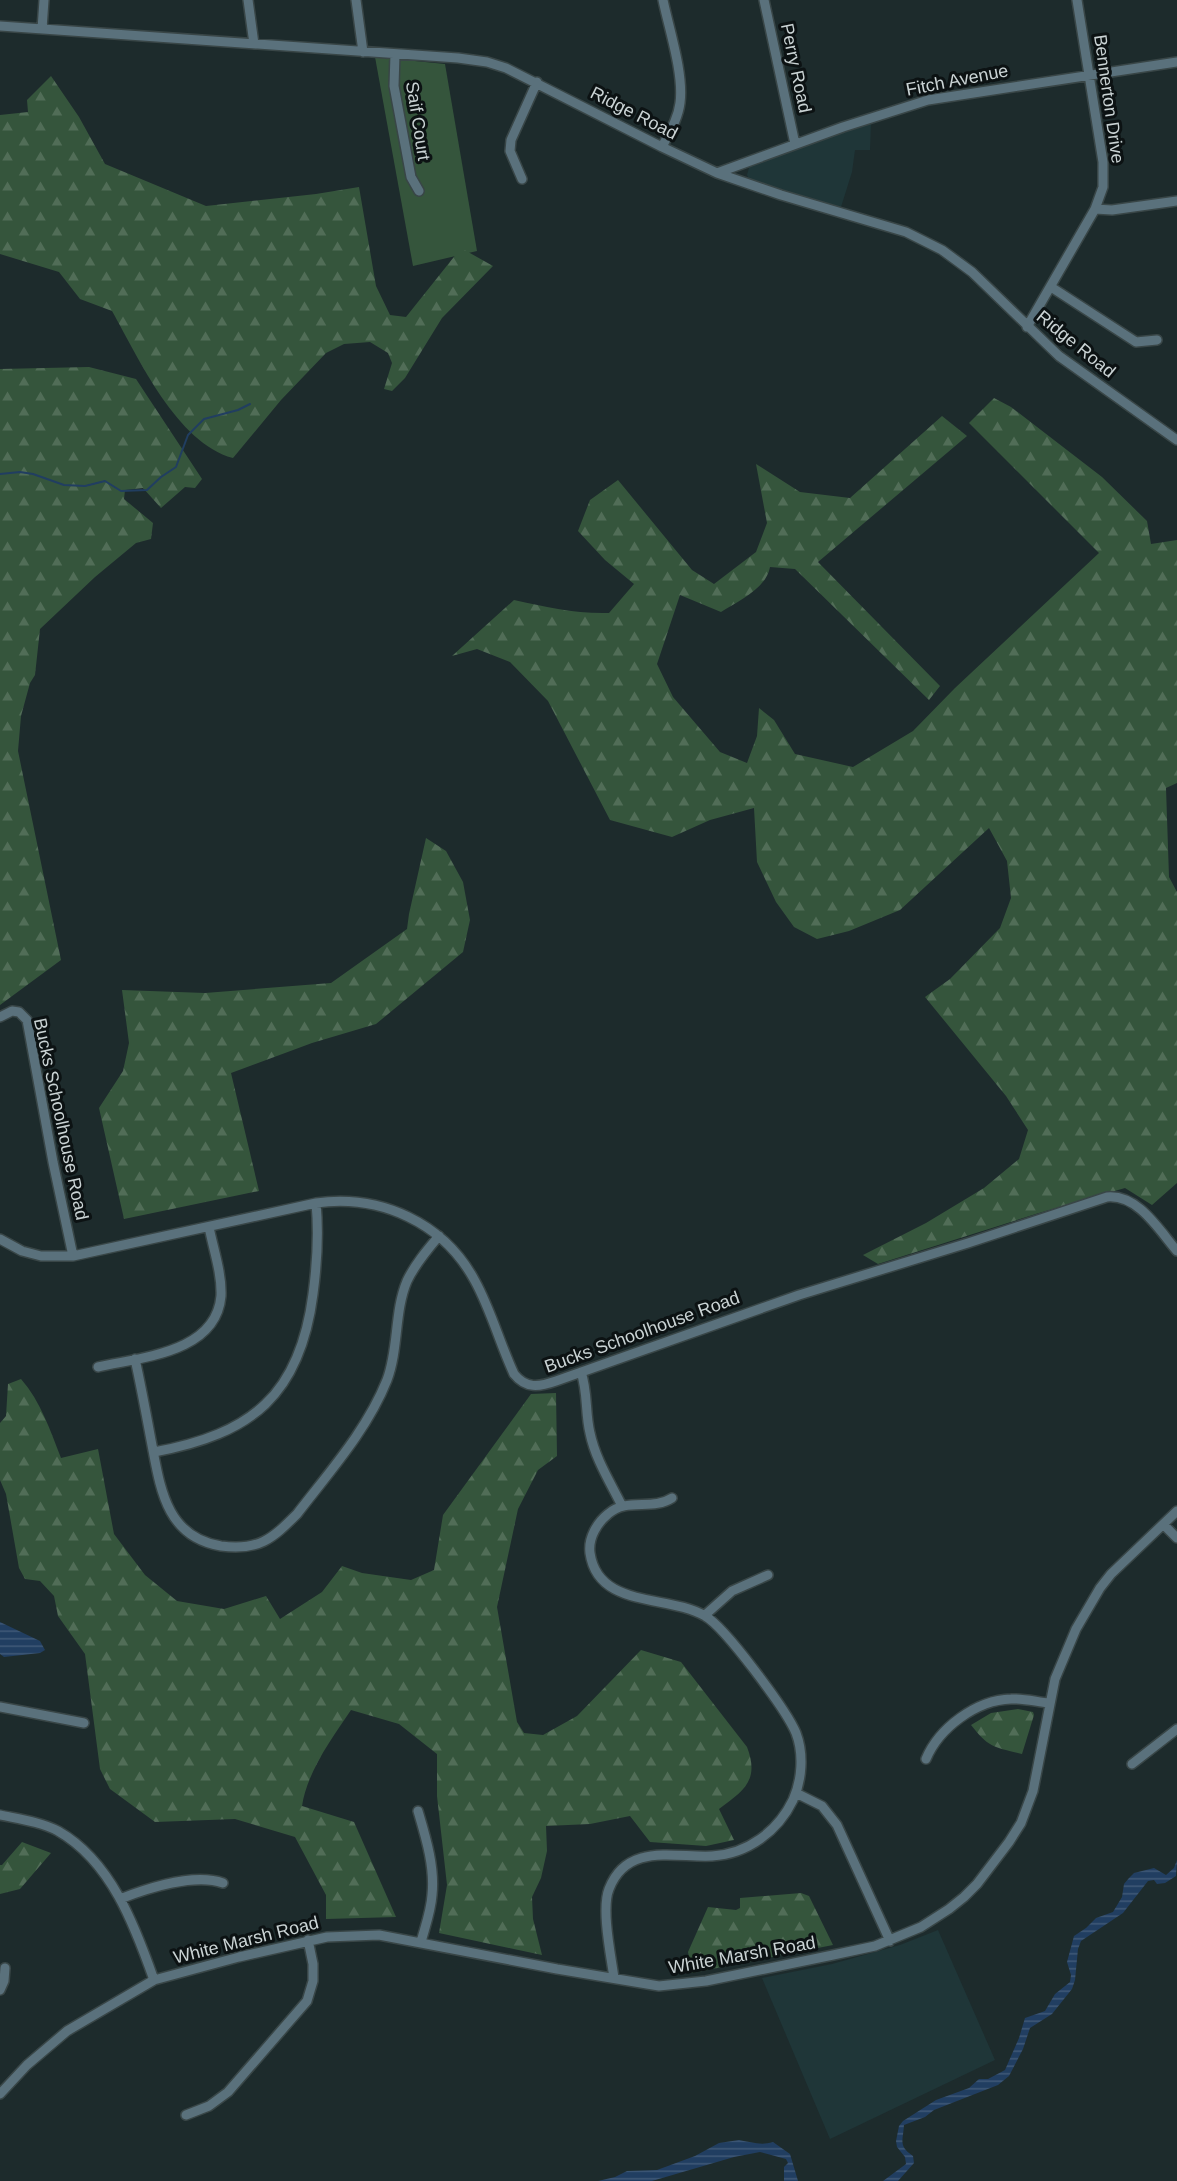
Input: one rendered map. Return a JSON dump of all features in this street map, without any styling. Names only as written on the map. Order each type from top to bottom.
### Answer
[{"type":"street","points":[[42,29],[44,0]]},
{"type":"street","points":[[248,0],[254,44]]},
{"type":"street","points":[[356,0],[363,52]]},
{"type":"street","points":[[662,147],[675,121],[680,97],[672,40],[663,0]]},
{"type":"street","name":"Perry Road","points":[[764,0],[795,144]]},
{"type":"street","name":"Bennerton Drive","points":[[1027,327],[1095,209],[1103,187],[1077,0]]},
{"type":"street","name":"Ridge Road","points":[[0,26],[395,54],[487,62],[506,68],[717,173],[781,195],[886,225],[927,242],[966,267],[1059,356],[1177,440]]},
{"type":"street","name":"Saif Court","points":[[395,54],[393,86],[411,177],[419,191]]},
{"type":"street","name":"Fitch Avenue","points":[[717,173],[795,144],[928,100],[1177,62]]},
{"type":"street","points":[[522,179],[510,151],[511,140],[537,82]]},
{"type":"street","points":[[1095,209],[1112,210],[1177,201]]},
{"type":"street","points":[[1051,287],[1136,342],[1157,340]]},
{"type":"street","name":"Bucks Schoolhouse Road","points":[[0,1017],[12,1011],[19,1012],[27,1020],[73,1256]]},
{"type":"street","name":"Bucks Schoolhouse Road","points":[[0,1239],[22,1251],[41,1256],[73,1256],[316,1203],[346,1200],[376,1205],[411,1218],[439,1236],[458,1254],[474,1279],[517,1378],[524,1384],[533,1386],[559,1380],[789,1298],[1107,1197],[1120,1197],[1133,1203],[1177,1251]]},
{"type":"street","points":[[154,1452],[198,1441],[238,1425],[267,1402],[284,1384],[299,1355],[310,1320],[318,1230],[316,1203]]},
{"type":"street","points":[[98,1367],[184,1346],[200,1335],[214,1316],[220,1296],[209,1227]]},
{"type":"street","points":[[135,1359],[165,1501],[179,1524],[189,1533],[211,1544],[248,1548],[272,1536],[297,1514],[364,1426],[378,1403],[394,1358],[407,1281],[422,1256],[439,1236]]},
{"type":"street","points":[[581,1372],[590,1436],[599,1461],[622,1506]]},
{"type":"street","points":[[614,1978],[605,1904],[609,1888],[624,1867],[635,1860],[649,1856],[664,1854],[713,1856],[740,1850],[757,1842],[770,1832],[784,1816],[796,1793],[801,1760],[796,1732],[785,1713],[724,1632],[705,1615],[684,1607],[624,1594],[612,1589],[600,1578],[593,1565],[590,1551],[594,1531],[610,1512],[622,1506],[637,1503],[662,1504],[672,1498]]},
{"type":"street","name":"White Marsh Road","points":[[0,2094],[27,2066],[67,2031],[154,1980],[308,1940],[361,1934],[379,1935],[659,1986],[680,1985],[832,1955],[890,1941],[921,1927],[949,1909],[977,1884],[1021,1823],[1033,1791],[1049,1703],[1064,1655],[1076,1629],[1111,1574],[1177,1511]]},
{"type":"street","points":[[1164,1524],[1177,1538]]},
{"type":"street","points":[[705,1615],[732,1591],[768,1575]]},
{"type":"street","points":[[926,1759],[941,1733],[984,1705],[997,1700],[1012,1699],[1049,1703]]},
{"type":"street","points":[[0,1707],[84,1723]]},
{"type":"street","points":[[1132,1764],[1177,1729]]},
{"type":"street","points":[[796,1793],[822,1806],[834,1820],[890,1941]]},
{"type":"street","points":[[418,1811],[432,1870],[432,1896],[421,1942]]},
{"type":"street","points":[[0,1815],[58,1831],[91,1857],[117,1891],[154,1980]]},
{"type":"street","points":[[120,1899],[163,1886],[211,1879],[224,1883]]},
{"type":"street","points":[[186,2115],[208,2106],[228,2092],[307,2001],[313,1981],[313,1964],[308,1940]]},
{"type":"street","points":[[0,1990],[4,1981],[4,1968]]},
{"type":"shaded area","points":[[871,122],[870,150],[855,150],[852,172],[841,207],[766,186],[749,179],[747,175],[750,164]]},
{"type":"shaded area","points":[[938,1930],[995,2060],[830,2139],[762,1978],[832,1964],[900,1945]]},
{"type":"green space","points":[[375,57],[445,64],[477,251],[413,266]]},
{"type":"green space","points":[[51,76],[79,117],[105,164],[206,206],[359,187],[376,286],[390,315],[406,317],[461,248],[493,266],[442,318],[405,378],[392,391],[384,389],[392,363],[388,353],[370,342],[344,344],[326,353],[281,400],[233,458],[213,449],[177,418],[147,375],[112,311],[80,299],[59,272],[0,254],[0,115],[28,112],[27,100]]},
{"type":"green space","points":[[89,367],[136,379],[202,479],[195,488],[185,487],[161,508],[143,488],[125,490],[124,499],[153,523],[151,539],[136,543],[95,577],[40,629],[35,675],[30,683],[21,716],[18,751],[61,960],[0,1005],[0,369]]},
{"type":"green space","points":[[994,398],[1011,407],[1102,477],[1147,521],[1151,544],[1177,540],[1177,783],[1166,788],[1169,877],[1177,892],[1177,1183],[1152,1205],[1125,1188],[878,1264],[863,1255],[926,1223],[984,1188],[1019,1159],[1028,1130],[1006,1096],[925,997],[950,979],[1000,928],[1011,898],[1007,861],[989,828],[900,910],[849,931],[817,939],[794,927],[776,902],[757,862],[754,808],[710,820],[672,837],[610,820],[548,701],[510,662],[477,649],[452,656],[514,600],[573,611],[609,613],[634,584],[605,560],[578,531],[590,500],[618,480],[692,570],[714,584],[756,552],[767,523],[756,464],[800,492],[850,498],[942,416],[967,436],[818,562],[940,686],[929,700],[795,569],[770,567],[763,582],[757,588],[721,612],[680,595],[657,664],[673,697],[720,752],[747,763],[757,736],[759,708],[774,720],[795,754],[853,767],[913,731],[955,688],[1099,553],[969,423]]},
{"type":"green space","points":[[426,838],[446,851],[463,882],[470,920],[463,952],[376,1024],[312,1043],[231,1073],[259,1191],[124,1219],[99,1108],[123,1071],[129,1043],[122,990],[205,993],[331,983],[407,929]]},
{"type":"green space","points":[[21,1379],[40,1407],[61,1458],[98,1449],[114,1534],[145,1575],[177,1601],[224,1609],[266,1596],[280,1619],[322,1592],[342,1566],[362,1573],[411,1580],[434,1570],[443,1515],[531,1394],[556,1393],[557,1456],[538,1470],[518,1509],[497,1607],[517,1722],[524,1733],[543,1735],[577,1716],[641,1650],[681,1662],[747,1747],[751,1759],[750,1777],[747,1784],[719,1809],[734,1840],[706,1846],[650,1842],[630,1816],[590,1824],[546,1826],[547,1851],[541,1878],[532,1897],[533,1919],[542,1955],[439,1933],[447,1885],[437,1796],[437,1754],[399,1724],[351,1710],[315,1768],[302,1806],[354,1822],[396,1917],[326,1919],[326,1895],[295,1837],[235,1819],[155,1822],[110,1789],[100,1769],[85,1654],[58,1616],[54,1596],[40,1581],[25,1579],[19,1568],[6,1494],[0,1480],[0,1423],[6,1416],[8,1384]]},
{"type":"green space","points":[[1018,1709],[1033,1712],[1034,1715],[1022,1754],[993,1745],[971,1725],[991,1713]]},
{"type":"green space","points":[[22,1842],[51,1853],[20,1889],[0,1894],[0,1865]]},
{"type":"green space","points":[[801,1893],[809,1896],[833,1945],[692,1973],[688,1952],[708,1907],[736,1910],[740,1908],[740,1898]]},
{"type":"water","points":[[0,1622],[40,1641],[45,1650],[40,1653],[4,1657],[0,1654]]},
{"type":"water","points":[[1177,1860],[1176,1876],[1165,1883],[1157,1884],[1154,1880],[1148,1881],[1123,1913],[1081,1941],[1072,1989],[1052,2014],[1030,2028],[1023,2049],[1009,2076],[998,2085],[934,2110],[925,2117],[904,2125],[903,2146],[913,2156],[914,2163],[898,2181],[883,2181],[906,2164],[905,2157],[897,2147],[896,2141],[899,2126],[903,2121],[936,2100],[969,2088],[979,2079],[988,2079],[1005,2070],[1025,2018],[1045,2011],[1055,1994],[1070,1982],[1071,1975],[1067,1962],[1074,1936],[1096,1918],[1113,1912],[1122,1897],[1124,1884],[1134,1873],[1154,1868],[1166,1875],[1174,1868]]},
{"type":"water","points":[[739,2140],[760,2144],[773,2142],[790,2154],[798,2181],[784,2181],[784,2167],[788,2163],[786,2159],[760,2152],[734,2157],[652,2181],[598,2181],[627,2171],[657,2170],[695,2156],[719,2143]]},
{"type":"waterway","points":[[0,474],[20,472],[33,474],[64,485],[85,486],[105,481],[121,491],[147,490],[176,467],[188,435],[204,419],[238,410],[250,404]]}]
